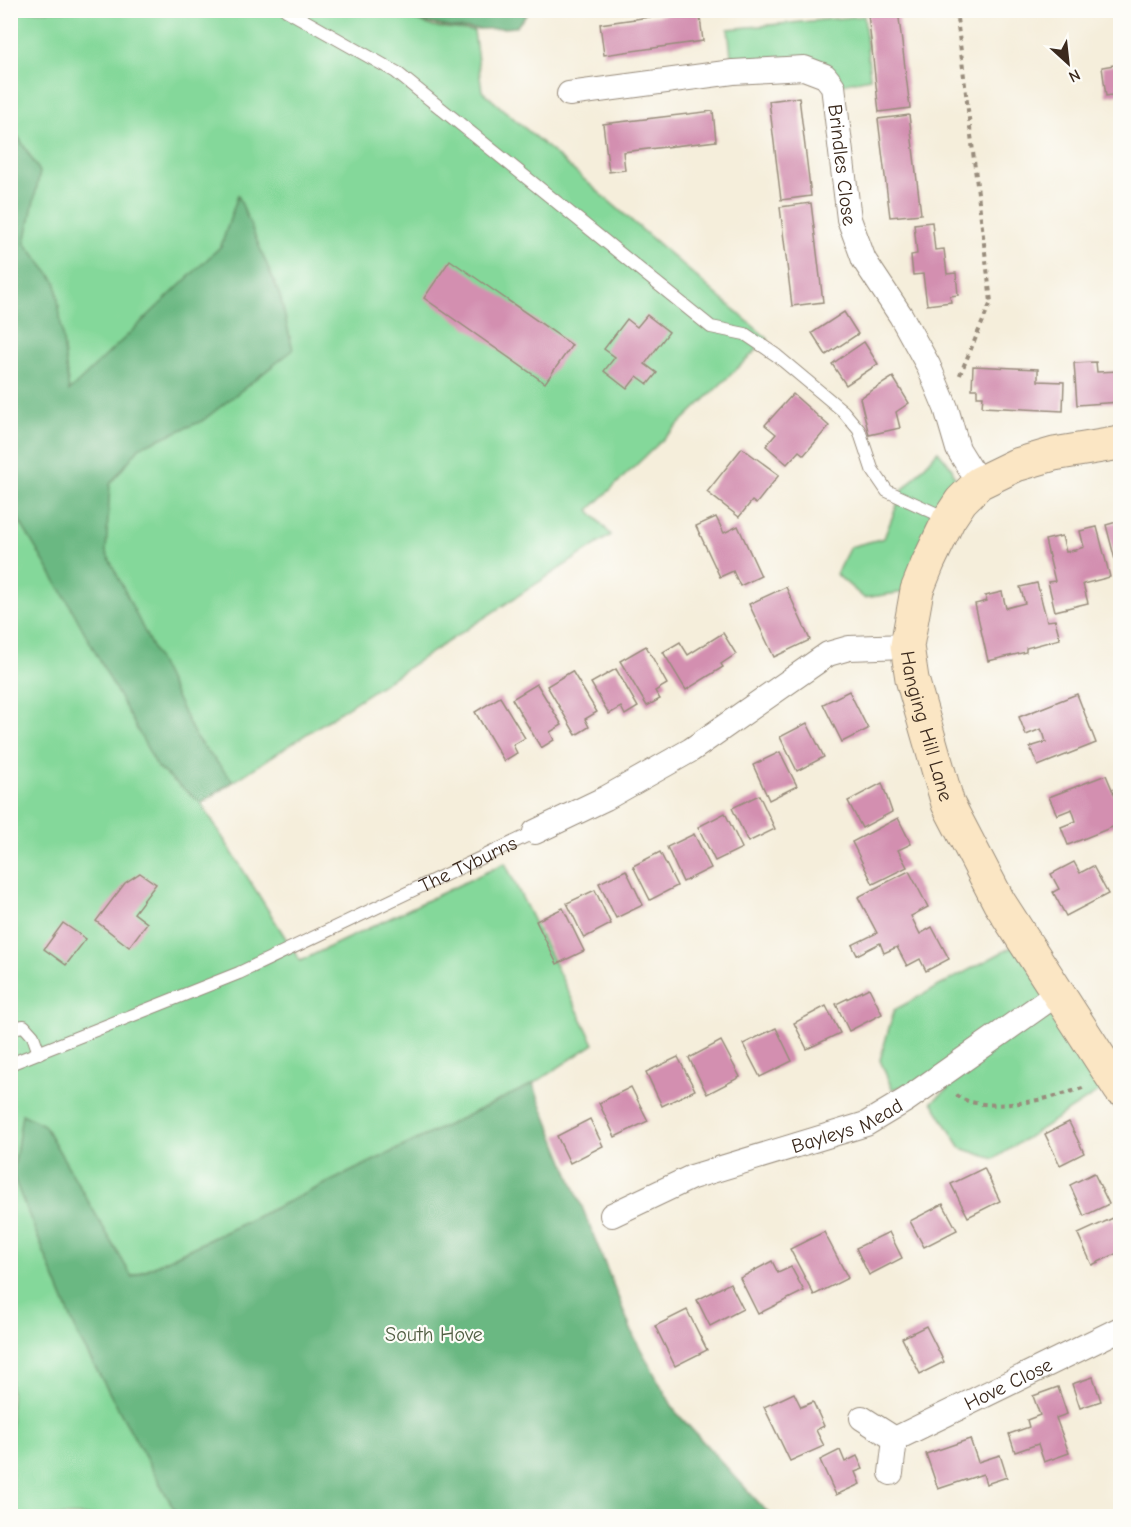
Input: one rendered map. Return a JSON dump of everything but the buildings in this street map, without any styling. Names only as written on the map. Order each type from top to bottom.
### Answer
[{"type":"street","name":"Brindles Close","points":[[569,94],[733,72],[804,68],[825,76],[833,86],[849,219],[860,250],[917,345],[946,408],[958,449],[979,483]]},
{"type":"street","name":"Hanging Hill Lane","points":[[1115,1082],[999,902],[948,804],[912,679],[907,646],[917,590],[949,519],[961,501],[979,483],[1016,465],[1054,454],[1120,443]]},
{"type":"street","name":"The Tyburns","points":[[535,832],[606,798],[691,750],[828,654],[849,648],[907,646]]},
{"type":"street","name":"Bayleys Mead","points":[[612,1215],[692,1177],[866,1124],[906,1101],[1058,993]]},
{"type":"street","name":"Hove Close","points":[[895,1439],[1120,1329]]},
{"type":"street","points":[[862,1418],[895,1439],[891,1473]]},
{"type":"lane","points":[[286,10],[396,72],[705,323],[711,327],[745,334],[762,344],[843,411],[859,430],[872,469],[887,491],[949,519]]},
{"type":"lane","name":"The Tyburns","points":[[10,1064],[239,973],[535,832]]},
{"type":"lane","points":[[10,1028],[24,1026],[33,1036],[39,1053]]},
{"type":"path","points":[[946,408],[991,302],[956,10]]},
{"type":"path","points":[[936,1078],[962,1100],[984,1104],[1034,1103],[1095,1084],[1115,1082]]},
{"type":"green space","points":[[386,10],[434,27],[474,31],[482,91],[768,339],[589,510],[611,535],[201,803],[300,961],[505,863],[594,1044],[533,1084],[131,1277],[44,1125],[22,1115],[13,1176],[79,1338],[178,1516],[11,1516],[10,11]]},
{"type":"green space","points":[[386,11],[530,11],[516,27],[464,29],[436,25]]},
{"type":"green space","points":[[864,16],[870,78],[833,86],[825,76],[733,72],[728,29]]},
{"type":"green space","points":[[11,125],[40,172],[25,243],[56,282],[69,391],[221,246],[238,195],[280,296],[293,350],[202,421],[140,447],[110,484],[106,552],[196,738],[233,781],[201,803],[158,768],[67,600],[11,507]]},
{"type":"green space","points":[[938,451],[952,468],[961,501],[917,590],[864,598],[836,574],[850,547],[884,538],[903,490]]},
{"type":"green space","points":[[1023,941],[1115,1081],[994,1159],[961,1148],[932,1102],[948,1089],[936,1078],[892,1089],[880,1060],[894,1010]]},
{"type":"green space","name":"South Hove","points":[[533,1084],[634,1337],[675,1411],[771,1516],[178,1516],[79,1338],[13,1176],[22,1114],[44,1125],[132,1277]]}]
